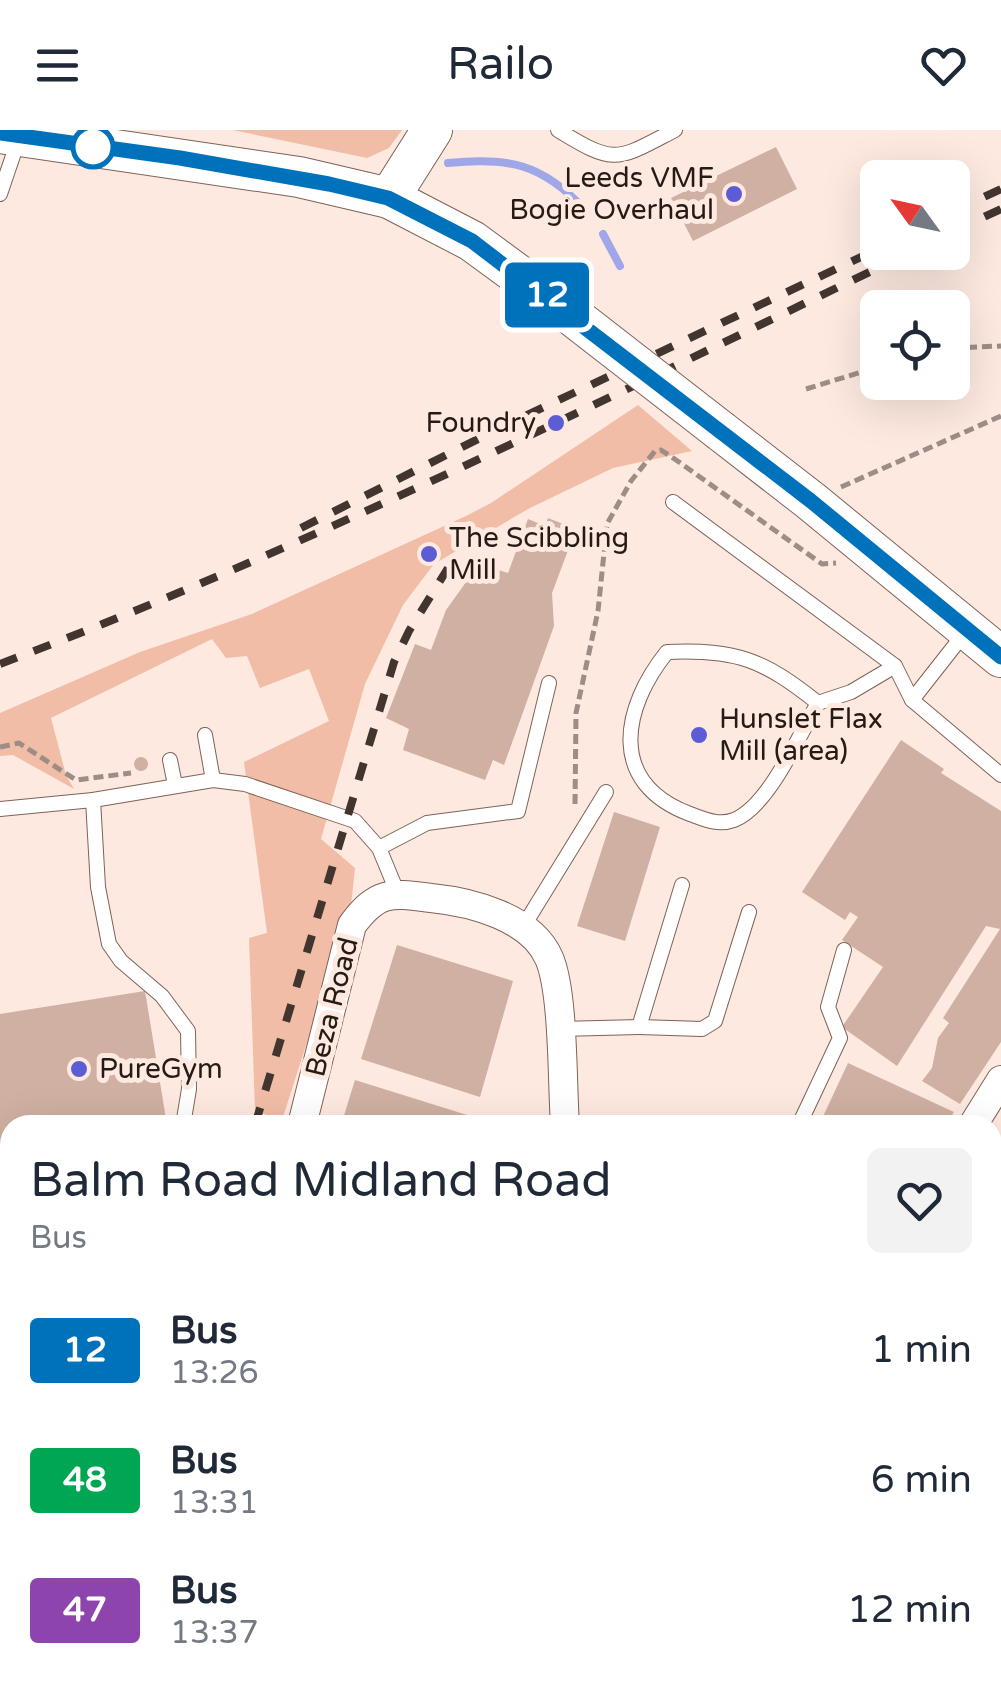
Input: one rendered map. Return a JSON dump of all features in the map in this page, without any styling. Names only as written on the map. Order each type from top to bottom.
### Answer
[{"type":"street","points":[[388,198],[432,130]]},
{"type":"street","points":[[9,134],[282,174],[388,198],[472,241],[811,501],[1001,657]]},
{"type":"street","points":[[398,894],[462,901],[524,927],[549,957],[557,990],[563,1115]]},
{"type":"street","name":"Beza Road","points":[[304,1115],[352,925],[367,905],[380,896],[398,894]]},
{"type":"street","points":[[978,1115],[1001,1080]]},
{"type":"lane","points":[[558,130],[609,156],[626,156],[676,130]]},
{"type":"lane","points":[[0,194],[9,134]]},
{"type":"lane","points":[[672,502],[895,666],[912,700],[1001,774]]},
{"type":"lane","points":[[912,700],[968,628]]},
{"type":"lane","points":[[818,703],[786,678],[748,657],[702,650],[668,652],[646,679],[631,729],[630,762],[654,793],[682,811],[716,823],[735,820],[759,800],[818,703],[851,692],[895,666]]},
{"type":"lane","points":[[379,848],[427,823],[518,811],[549,682]]},
{"type":"lane","points":[[204,736],[213,780]]},
{"type":"lane","points":[[168,786],[170,760]]},
{"type":"lane","points":[[0,809],[93,800],[213,780],[244,784],[355,821],[379,848],[398,894]]},
{"type":"lane","points":[[524,927],[606,792]]},
{"type":"lane","points":[[93,800],[98,887],[110,944],[121,961],[162,996],[188,1031],[184,1115]]},
{"type":"lane","points":[[639,1027],[682,885]]},
{"type":"lane","points":[[559,1028],[702,1030],[715,1021],[749,912]]},
{"type":"lane","points":[[804,1115],[840,1038],[828,1007],[844,950]]},
{"type":"path","points":[[970,347],[1001,346]]},
{"type":"path","points":[[806,389],[860,372]]},
{"type":"path","points":[[811,501],[1001,416]]},
{"type":"path","points":[[577,838],[573,783],[576,713],[598,610],[607,524],[631,481],[655,451],[661,450],[679,462],[822,564],[831,565],[872,550]]},
{"type":"path","points":[[0,747],[19,744],[76,780],[123,772],[140,774],[168,786]]},
{"type":"shaded area","points":[[233,130],[402,130],[389,148],[367,158]]},
{"type":"shaded area","points":[[638,405],[692,451],[613,468],[530,508],[434,564],[403,605],[365,684],[321,839],[355,868],[351,906],[284,1115],[255,1111],[249,938],[267,933],[244,762],[329,721],[309,669],[260,688],[247,656],[226,658],[212,639],[51,718],[66,775],[74,789],[13,755],[0,756],[0,713],[140,652],[252,614],[491,503]]},
{"type":"building","name":"Leeds VMF Bogie Overhaul","points":[[776,147],[797,189],[693,241],[671,198]]},
{"type":"building","points":[[548,518],[576,529],[552,593],[554,626],[504,765],[493,760],[485,780],[403,750],[409,729],[386,718],[415,644],[431,650],[446,610],[479,564],[508,573],[528,519],[545,526]]},
{"type":"building","points":[[901,740],[944,769],[941,773],[1001,811],[1001,1042],[960,1104],[922,1081],[932,1068],[938,1038],[949,1023],[943,1018],[1000,929],[986,926],[897,1066],[842,1027],[883,967],[842,940],[858,917],[850,912],[845,920],[802,892]]},
{"type":"building","points":[[141,757],[148,764],[141,771],[134,764]]},
{"type":"building","points":[[614,812],[660,827],[625,941],[577,926]]},
{"type":"building","points":[[397,945],[513,981],[480,1097],[361,1059]]},
{"type":"building","name":"PureGym","points":[[145,991],[165,1115],[0,1115],[0,1014]]},
{"type":"building","points":[[848,1063],[954,1112],[952,1115],[824,1115]]},
{"type":"building","points":[[355,1080],[467,1115],[344,1115]]},
{"type":"waterway","points":[[448,163],[488,161],[522,166],[553,182],[584,209]]},
{"type":"waterway","points":[[603,234],[620,266]]},
{"type":"railway","points":[[970,204],[1001,189]]},
{"type":"railway","points":[[970,224],[1001,209]]},
{"type":"railway","points":[[301,528],[506,425],[860,258]]},
{"type":"railway","points":[[0,664],[346,520],[874,270]]},
{"type":"railway","points":[[258,1115],[394,662],[448,568]]},
{"type":"bus line","name":"12","points":[[0,133],[329,184],[388,198],[472,241],[811,501],[1001,657]]},
{"type":"place","name":"Leeds VMF Bogie Overhaul","points":[[734,194]]},
{"type":"place","name":"Foundry","points":[[556,423]]},
{"type":"place","name":"The Scibbling Mill","points":[[429,554]]},
{"type":"place","name":"Hunslet Flax Mill (area)","points":[[699,735]]},
{"type":"place","name":"PureGym","points":[[79,1069]]}]
